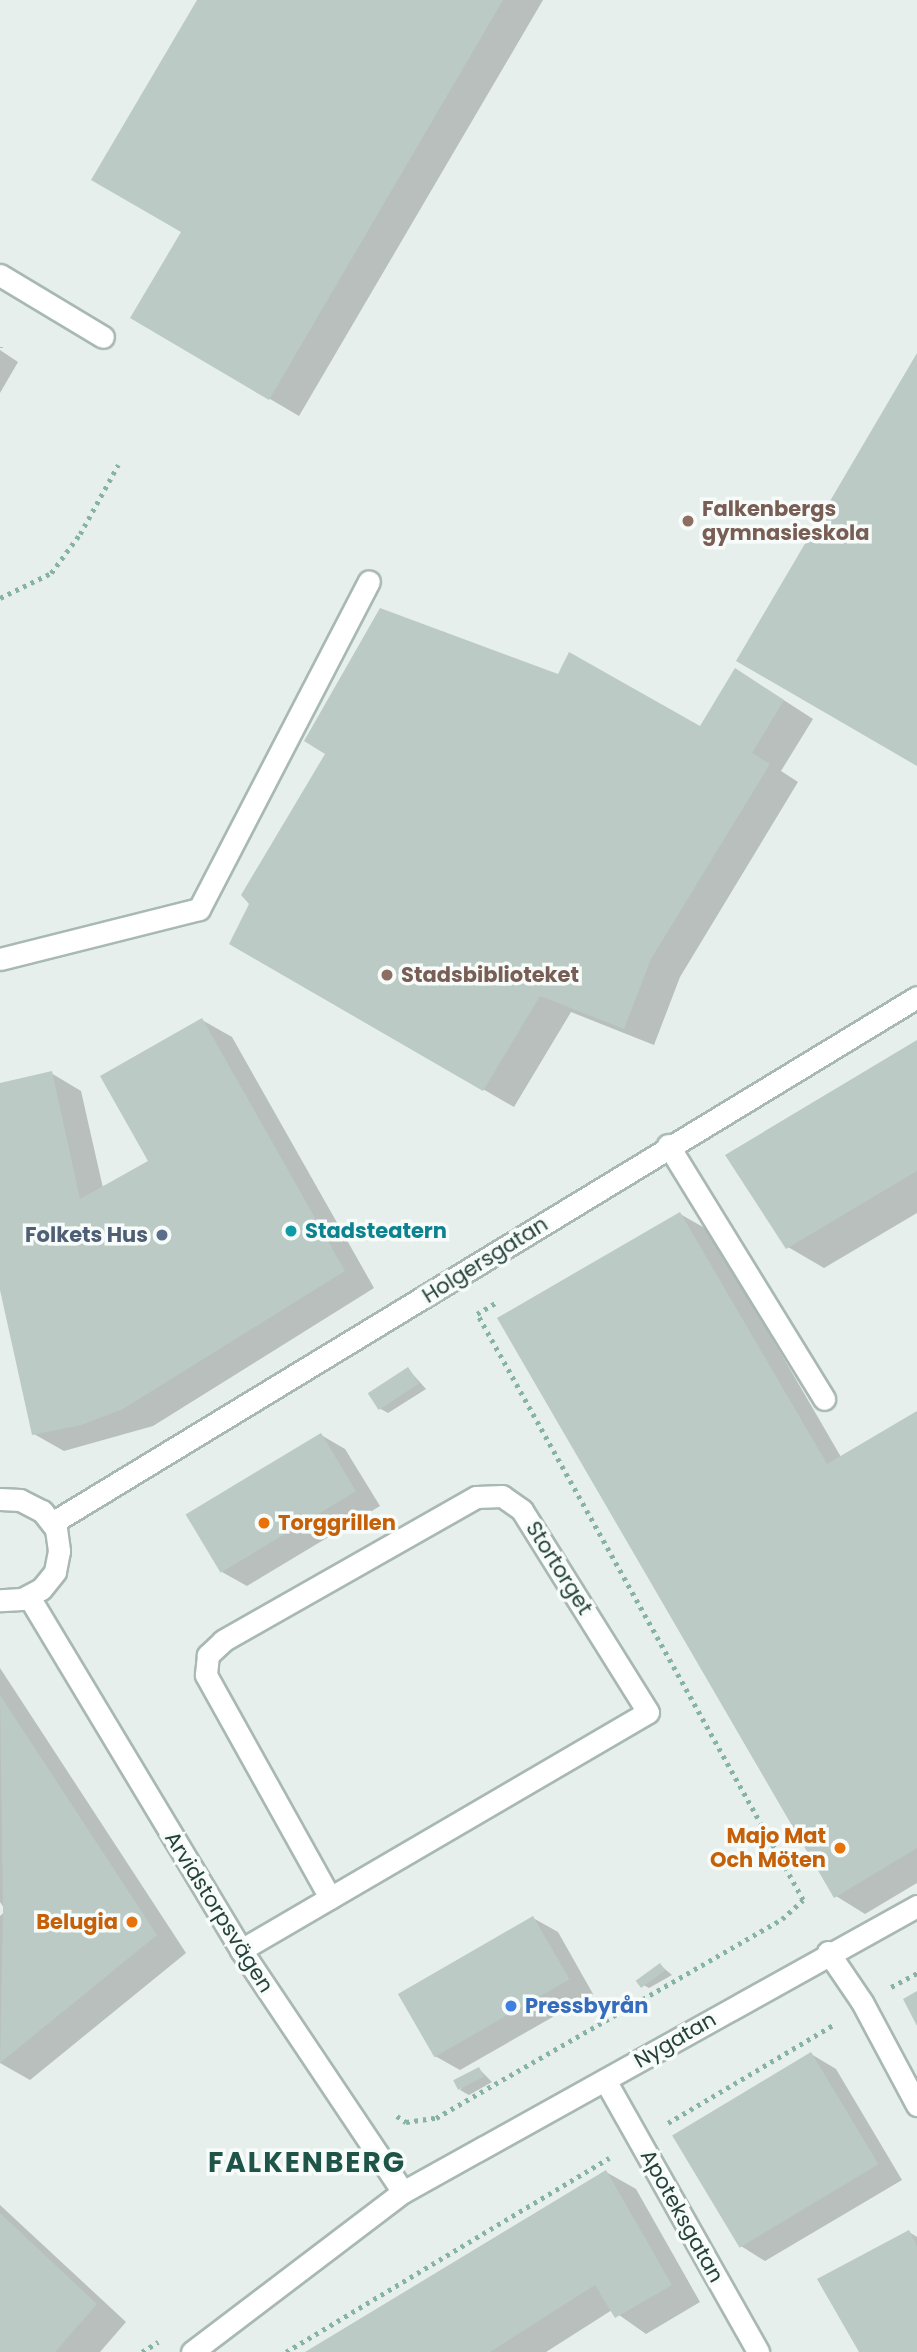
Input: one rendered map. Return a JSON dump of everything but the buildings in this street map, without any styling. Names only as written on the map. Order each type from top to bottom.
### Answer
[{"type":"street","points":[[0,275],[103,337]]},
{"type":"street","points":[[0,959],[199,909],[369,581]]},
{"type":"street","name":"Holgersgatan","points":[[52,1523],[668,1144],[917,997]]},
{"type":"street","points":[[668,1144],[824,1399]]},
{"type":"street","name":"Stortorget","points":[[241,1950],[330,1898],[648,1712],[522,1510],[502,1496],[476,1497],[223,1641],[208,1655],[205,1675],[330,1898]]},
{"type":"street","points":[[0,1499],[28,1503],[52,1523],[59,1544],[57,1565],[46,1584],[29,1597],[0,1600]]},
{"type":"street","name":"Arvidstorpsvägen","points":[[29,1597],[241,1950],[403,2192]]},
{"type":"street","name":"Nygatan","points":[[403,2192],[605,2081],[828,1952],[917,1906]]},
{"type":"street","points":[[828,1952],[862,2002],[917,2105]]},
{"type":"street","name":"Apoteksgatan","points":[[605,2081],[758,2352]]},
{"type":"street","points":[[192,2352],[403,2192]]},
{"type":"path","points":[[0,598],[51,573],[80,534],[118,465]]},
{"type":"path","points":[[390,2112],[407,2122],[436,2118],[782,1919],[803,1900],[477,1314],[497,1302]]},
{"type":"path","points":[[286,2352],[843,2020],[862,2002]]},
{"type":"place","name":"Falkenbergs gymnasieskola","points":[[688,521]]},
{"type":"place","name":"Stadsbiblioteket","points":[[387,975]]},
{"type":"place","name":"Stadsteatern","points":[[291,1231]]},
{"type":"place","name":"Folkets Hus","points":[[162,1235]]},
{"type":"place","name":"Torggrillen","points":[[264,1523]]},
{"type":"place","name":"Majo Mat Och Möten","points":[[840,1848]]},
{"type":"place","name":"Belugia","points":[[132,1922]]},
{"type":"place","name":"Pressbyrån","points":[[511,2006]]},
{"type":"district","name":"FALKENBERG","points":[[307,2163]]}]
